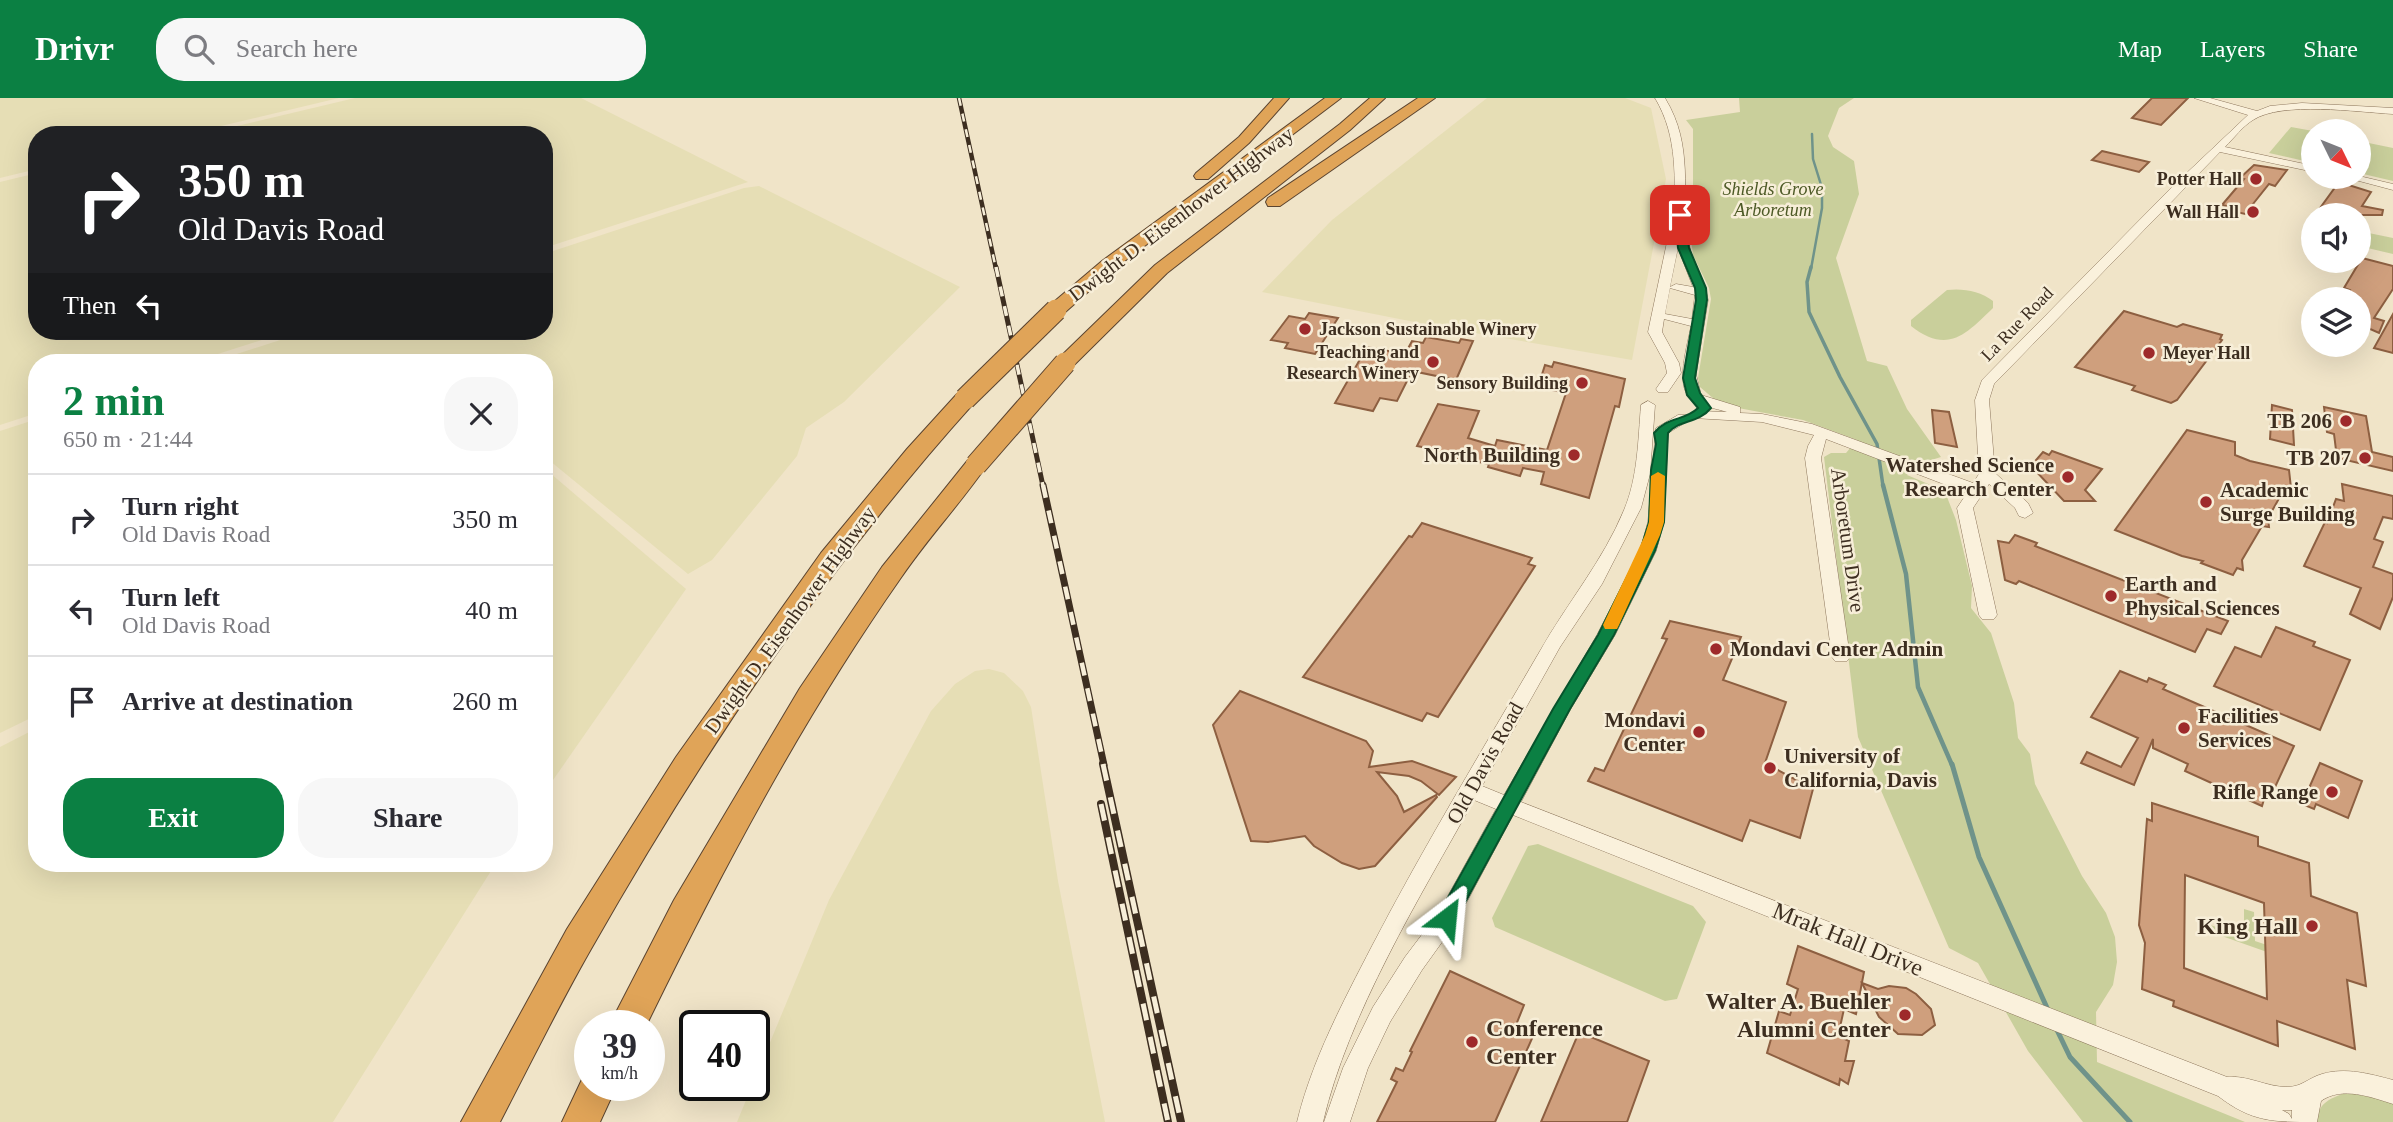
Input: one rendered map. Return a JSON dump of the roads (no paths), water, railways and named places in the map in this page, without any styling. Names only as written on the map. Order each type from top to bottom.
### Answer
[{"type":"highway","points":[[1108,265],[1119,241],[1229,154],[1282,98]]},
{"type":"highway","name":"Dwight D. Eisenhower Highway","points":[[480,1122],[579,939],[703,741],[830,558],[915,454],[965,399],[1056,310],[1108,265],[1334,98]]},
{"type":"highway","name":"Dwight D. Eisenhower Highway","points":[[635,1010],[693,898],[810,695],[891,573],[976,465],[1065,363],[1161,270],[1345,127],[1378,98]]},
{"type":"highway","points":[[1161,270],[1239,225],[1428,98]]},
{"type":"highway","points":[[581,1122],[591,1101]]},
{"type":"street","points":[[1653,98],[1663,103],[1677,138],[1681,163],[1680,215],[1684,248],[1701,292],[1689,374],[1704,408],[1690,417]]},
{"type":"street","points":[[2199,98],[2258,115],[2330,111],[2393,113]]},
{"type":"street","name":"La Rue Road","points":[[1987,474],[1982,400],[1987,383],[2244,122],[2258,115]]},
{"type":"street","points":[[2218,148],[2301,166]]},
{"type":"street","points":[[2371,182],[2393,187]]},
{"type":"street","points":[[1663,320],[1680,215]]},
{"type":"street","points":[[1663,389],[1674,373],[1672,363],[1657,339],[1676,288],[1676,278],[1669,273]]},
{"type":"street","points":[[1676,288],[1701,292]]},
{"type":"street","points":[[1663,320],[1698,322]]},
{"type":"street","points":[[1762,418],[1690,417],[1659,413],[1648,405],[1647,396],[1663,389],[1679,390],[1762,418],[1842,437],[1976,491]]},
{"type":"street","name":"Old Davis Road","points":[[1310,1122],[1315,1101],[1350,1013],[1407,900],[1552,645],[1592,584],[1633,508],[1642,474],[1648,405]]},
{"type":"street","name":"Old Davis Road","points":[[1337,1122],[1343,1097],[1374,1030],[1423,947],[1447,918],[1561,709],[1606,635],[1648,551],[1656,522],[1661,433],[1663,428],[1690,417]]},
{"type":"street","name":"Arboretum Drive","points":[[1823,432],[1815,446],[1813,458],[1841,657]]},
{"type":"street","points":[[1988,615],[1965,508],[1987,474],[2022,506],[2025,513]]},
{"type":"street","name":"Mrak Hall Drive","points":[[1470,790],[2227,1088],[2241,1102],[2280,1122]]},
{"type":"street","points":[[2306,1110],[2316,1088],[2330,1083],[2359,1083],[2393,1092]]},
{"type":"street","name":"Mrak Hall Drive","points":[[2227,1088],[2241,1087],[2284,1099],[2306,1110]]},
{"type":"waterway","points":[[1811,269],[1822,208],[1822,188],[1813,159],[1812,134]]},
{"type":"waterway","points":[[1811,267],[1807,282],[1809,312],[1840,377],[1877,444],[1883,486]]},
{"type":"waterway","points":[[1883,485],[1906,574],[1918,687],[1952,765]]},
{"type":"waterway","points":[[1952,764],[1979,857],[2048,1010]]},
{"type":"waterway","points":[[2056,1028],[2070,1057],[2130,1122]]},
{"type":"railway","points":[[959,98],[996,269]]},
{"type":"railway","points":[[996,267],[1043,486]]},
{"type":"railway","points":[[1043,485],[1104,765]]},
{"type":"railway","points":[[1103,764],[1181,1122]]},
{"type":"railway","points":[[1101,804],[1168,1122]]},
{"type":"place","name":"Potter Hall","points":[[2256,179]]},
{"type":"place","name":"Wall Hall","points":[[2253,212]]},
{"type":"place","name":"Jackson Sustainable Winery","points":[[1305,329]]},
{"type":"place","name":"Meyer Hall","points":[[2149,353]]},
{"type":"place","name":"Teaching and Research Winery","points":[[1433,362]]},
{"type":"place","name":"Sensory Building","points":[[1582,383]]},
{"type":"place","name":"TB 206","points":[[2346,421]]},
{"type":"place","name":"North Building","points":[[1574,455]]},
{"type":"place","name":"TB 207","points":[[2365,458]]},
{"type":"place","name":"Watershed Science Research Center","points":[[2068,477]]},
{"type":"place","name":"Academic Surge Building","points":[[2206,502]]},
{"type":"place","name":"Earth and Physical Sciences","points":[[2111,596]]},
{"type":"place","name":"Mondavi Center Admin","points":[[1716,649]]},
{"type":"place","name":"Facilities Services","points":[[2184,728]]},
{"type":"place","name":"Mondavi Center","points":[[1699,732]]},
{"type":"place","name":"University of California, Davis","points":[[1770,768]]},
{"type":"place","name":"Rifle Range","points":[[2332,792]]},
{"type":"place","name":"King Hall","points":[[2312,926]]},
{"type":"place","name":"Walter A. Buehler Alumni Center","points":[[1905,1015]]},
{"type":"place","name":"Conference Center","points":[[1472,1042]]},
{"type":"park label","name":"Shields Grove Arboretum","points":[[1773,199]]}]
